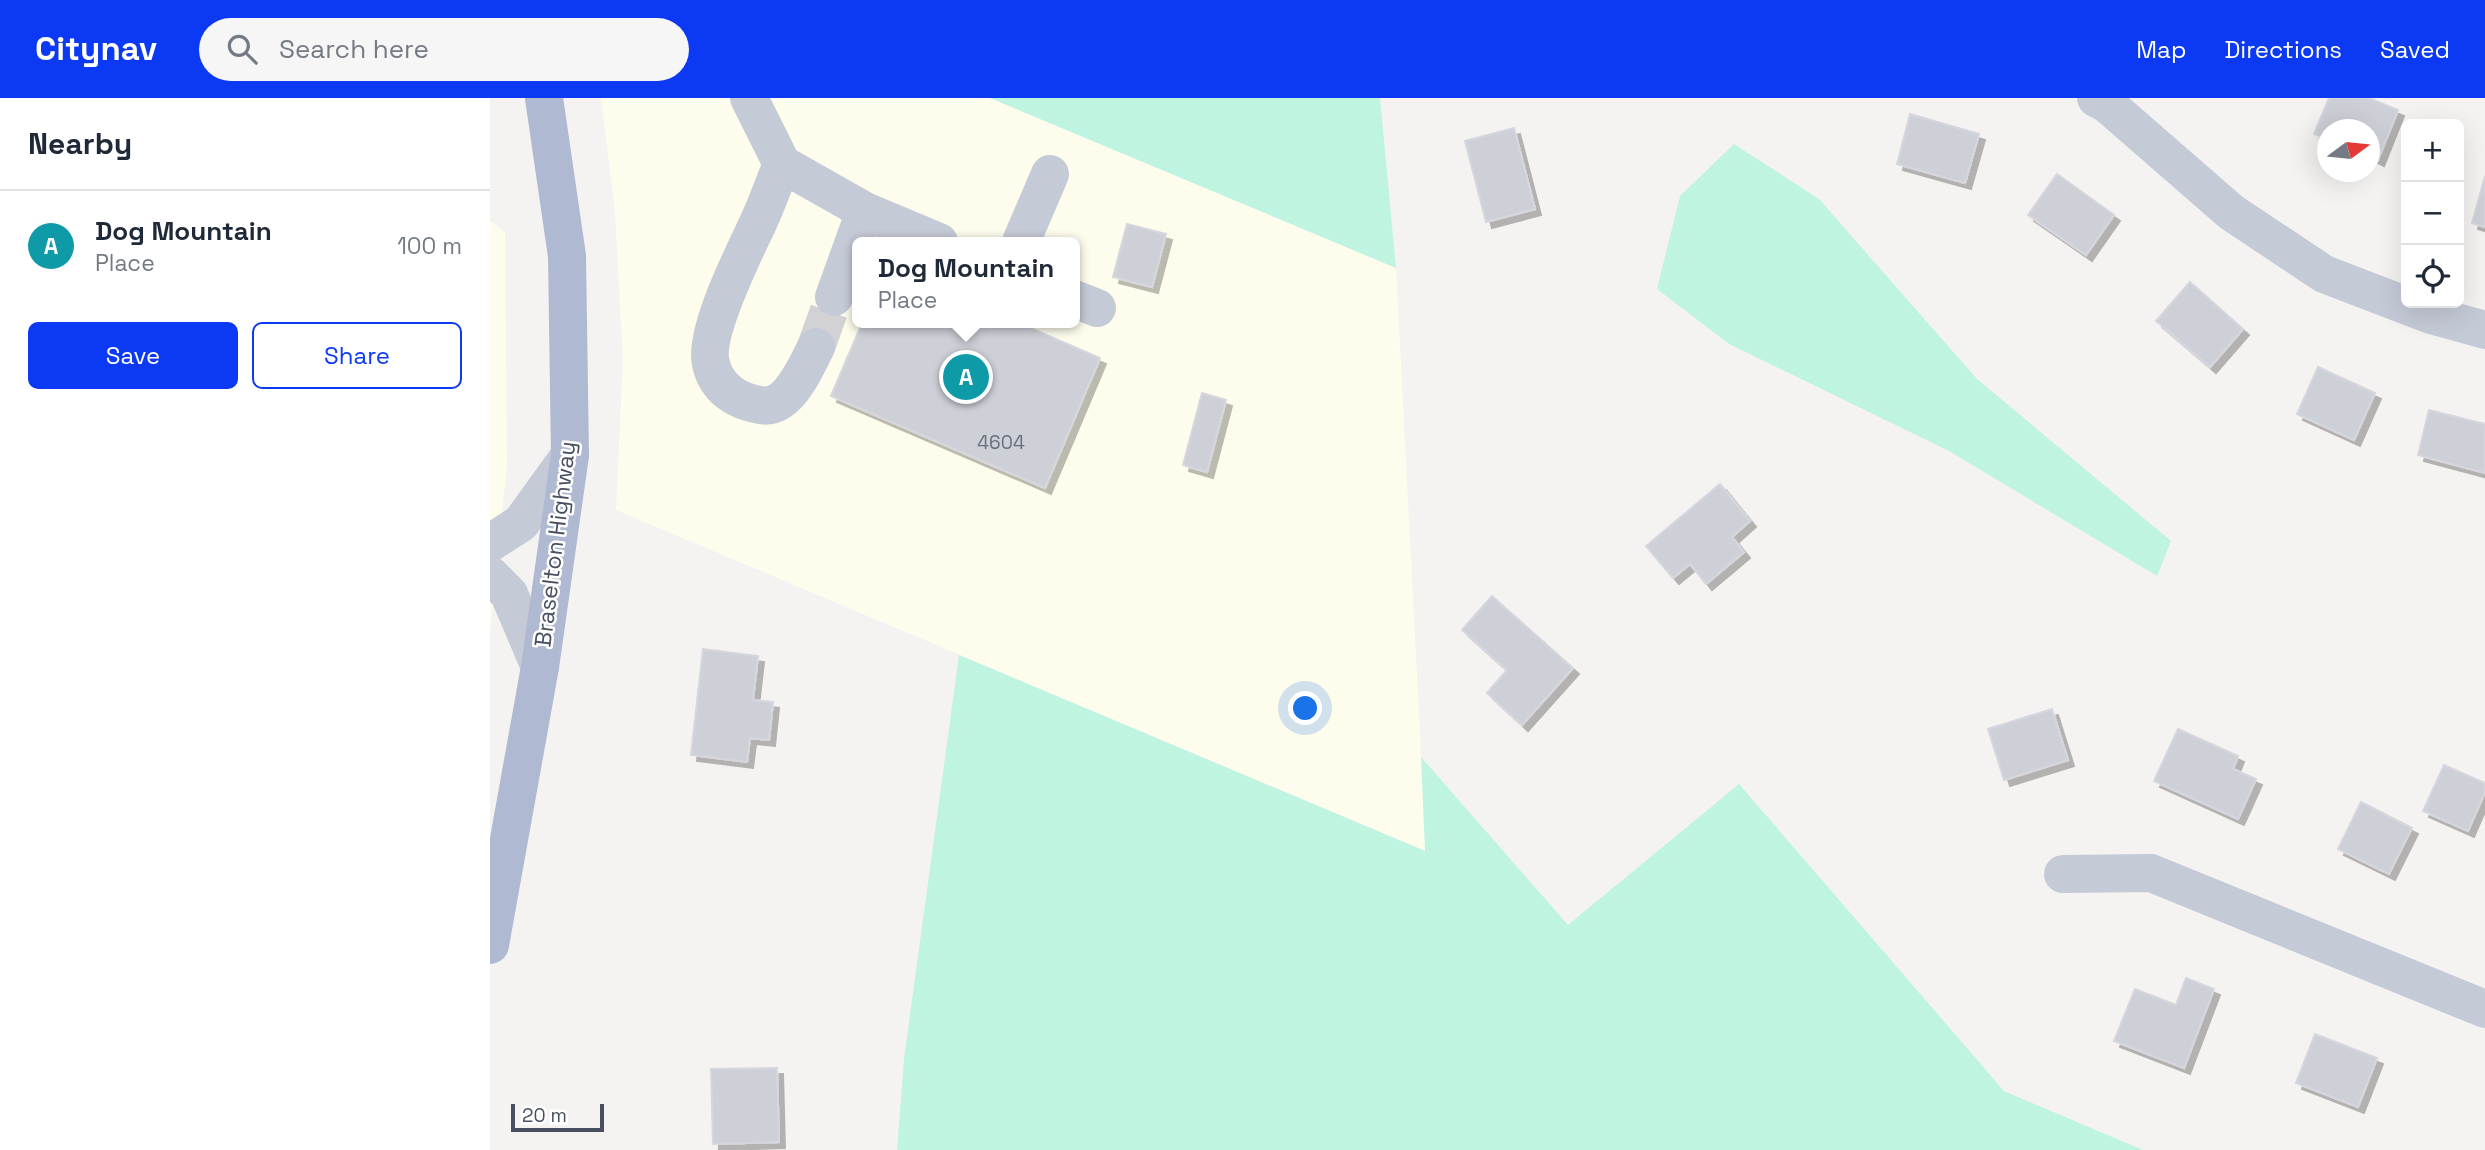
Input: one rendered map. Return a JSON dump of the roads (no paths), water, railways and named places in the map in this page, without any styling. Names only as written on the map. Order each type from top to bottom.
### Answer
[{"type":"main road","name":"Braselton Highway","points":[[490,945],[540,667],[570,455],[567,256],[544,98]]},
{"type":"street","points":[[748,98],[782,164],[865,211],[927,237]]},
{"type":"street","points":[[2096,98],[2107,104],[2231,212],[2324,274],[2431,315],[2485,330]]},
{"type":"street","points":[[782,164],[715,322],[710,362],[719,385],[739,400],[764,406],[778,402],[794,388],[816,347]]},
{"type":"street","points":[[1023,237],[1050,174]]},
{"type":"street","points":[[856,237],[865,211]]},
{"type":"street","points":[[834,297],[852,247]]},
{"type":"street","points":[[490,543],[521,523],[570,455]]},
{"type":"street","points":[[490,575],[509,594],[540,667]]},
{"type":"street","points":[[2063,874],[2151,873],[2485,1009]]},
{"type":"tunnel","points":[[816,347],[834,297]]},
{"type":"place","name":"Dog Mountain","points":[[966,377]]}]
